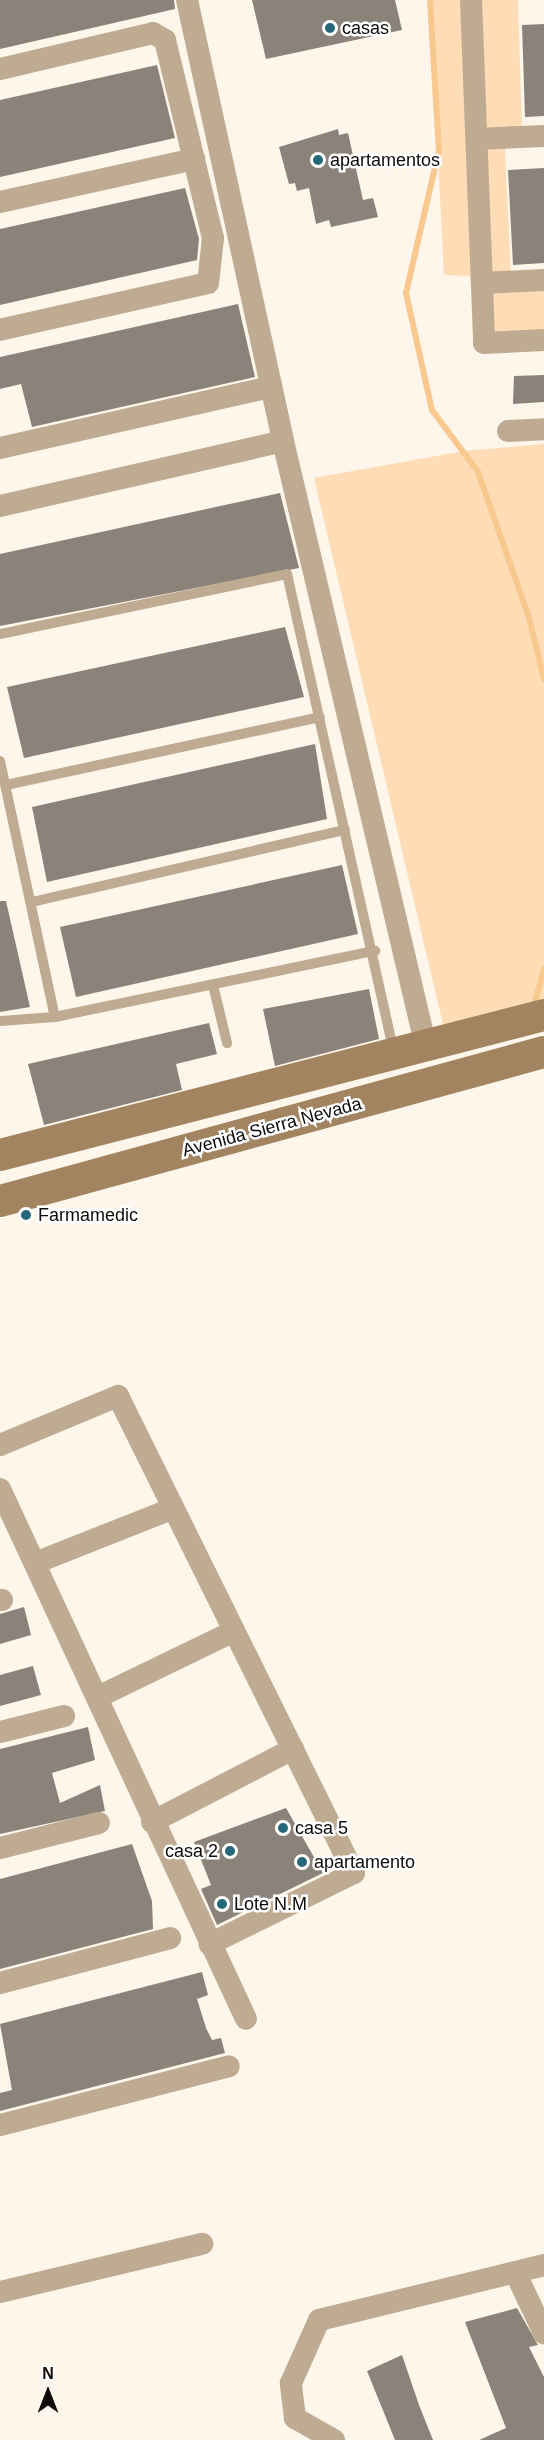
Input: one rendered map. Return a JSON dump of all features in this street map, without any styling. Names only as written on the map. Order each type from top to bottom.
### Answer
[{"type":"main road","points":[[3,1147],[395,1055],[544,1015]]},
{"type":"main road","name":"Avenida Sierra Nevada","points":[[0,1201],[544,1052]]},
{"type":"street","points":[[187,0],[283,441],[426,1047]]},
{"type":"street","points":[[471,0],[484,343],[544,340]]},
{"type":"street","points":[[0,69],[153,33],[165,40],[213,238],[208,283],[0,330]]},
{"type":"street","points":[[477,138],[544,135]]},
{"type":"street","points":[[0,202],[194,159]]},
{"type":"street","points":[[482,283],[544,280]]},
{"type":"street","points":[[0,448],[271,387]]},
{"type":"street","points":[[508,431],[544,429]]},
{"type":"street","points":[[0,506],[283,441]]},
{"type":"street","points":[[0,1445],[118,1396],[354,1873],[210,1944]]},
{"type":"street","points":[[0,1488],[98,1696],[152,1822],[246,2019]]},
{"type":"street","points":[[35,1563],[174,1508]]},
{"type":"street","points":[[98,1696],[234,1631]]},
{"type":"street","points":[[0,1732],[64,1716]]},
{"type":"street","points":[[152,1822],[293,1749]]},
{"type":"street","points":[[0,1848],[99,1823]]},
{"type":"street","points":[[0,1983],[170,1938]]},
{"type":"street","points":[[0,2125],[229,2066]]},
{"type":"street","points":[[0,2292],[202,2244]]},
{"type":"street","points":[[334,2440],[295,2418],[291,2384],[319,2320],[544,2265]]},
{"type":"street","points":[[515,2272],[544,2333]]},
{"type":"lane","points":[[0,634],[287,574],[375,951],[395,1055]]},
{"type":"lane","points":[[6,786],[320,717]]},
{"type":"lane","points":[[0,761],[55,1017]]},
{"type":"lane","points":[[32,902],[345,830]]},
{"type":"lane","points":[[0,1021],[55,1017],[375,951]]},
{"type":"lane","points":[[213,985],[228,1043]]},
{"type":"shaded area","points":[[430,0],[518,0],[522,130],[504,131],[511,278],[444,275]]},
{"type":"shaded area","points":[[544,287],[544,335],[489,338],[488,289]]},
{"type":"shaded area","points":[[544,444],[544,1015],[447,1041],[314,478],[464,451]]},
{"type":"building","points":[[0,0],[174,0],[175,9],[0,49]]},
{"type":"building","name":"casas","points":[[252,0],[395,0],[402,30],[266,59]]},
{"type":"building","points":[[544,24],[544,116],[525,117],[522,25]]},
{"type":"building","points":[[157,65],[175,138],[0,177],[0,100]]},
{"type":"building","points":[[338,129],[339,135],[348,133],[363,200],[373,198],[378,217],[331,227],[329,220],[316,224],[309,188],[297,191],[295,183],[289,184],[279,147]]},
{"type":"building","points":[[544,168],[544,263],[513,265],[508,170]]},
{"type":"building","points":[[185,188],[199,239],[197,260],[0,305],[0,229]]},
{"type":"building","points":[[238,304],[255,377],[32,427],[21,384],[0,389],[0,357]]},
{"type":"building","points":[[544,375],[544,402],[513,404],[514,376]]},
{"type":"building","points":[[280,493],[299,568],[0,626],[0,554]]},
{"type":"building","points":[[285,627],[304,697],[24,758],[7,687]]},
{"type":"building","points":[[315,744],[327,819],[47,882],[32,807]]},
{"type":"building","points":[[342,865],[358,934],[76,997],[60,927]]},
{"type":"building","points":[[0,901],[6,901],[30,1007],[0,1012]]},
{"type":"building","points":[[369,989],[379,1039],[275,1066],[263,1009]]},
{"type":"building","points":[[209,1023],[217,1054],[176,1064],[182,1090],[44,1125],[28,1064]]},
{"type":"building","points":[[24,1607],[31,1635],[0,1644],[0,1614]]},
{"type":"building","points":[[33,1666],[41,1695],[0,1706],[0,1675]]},
{"type":"building","points":[[88,1727],[95,1760],[52,1773],[60,1803],[100,1785],[105,1811],[0,1834],[0,1749]]},
{"type":"building","points":[[286,1808],[323,1873],[217,1925],[201,1889],[211,1885],[194,1842]]},
{"type":"building","points":[[132,1844],[152,1901],[153,1929],[0,1969],[0,1879]]},
{"type":"building","points":[[202,1972],[208,1995],[197,1999],[212,2040],[221,2038],[225,2053],[0,2111],[0,2093],[12,2090],[0,2024]]},
{"type":"building","points":[[517,2308],[538,2345],[529,2347],[544,2377],[544,2440],[479,2440],[506,2428],[465,2322]]},
{"type":"building","points":[[402,2355],[433,2440],[395,2440],[367,2371]]},
{"type":"waterway","points":[[430,0],[439,150],[406,293],[432,410],[478,472],[529,618],[544,679]]},
{"type":"waterway","points":[[534,1006],[544,968]]},
{"type":"place","name":"casas","points":[[330,28]]},
{"type":"place","name":"apartamentos","points":[[318,160]]},
{"type":"place","name":"Farmamedic","points":[[26,1215]]},
{"type":"place","name":"casa 5","points":[[283,1828]]},
{"type":"place","name":"casa 2","points":[[230,1851]]},
{"type":"place","name":"apartamento","points":[[302,1862]]},
{"type":"place","name":"Lote N.M","points":[[222,1904]]}]
